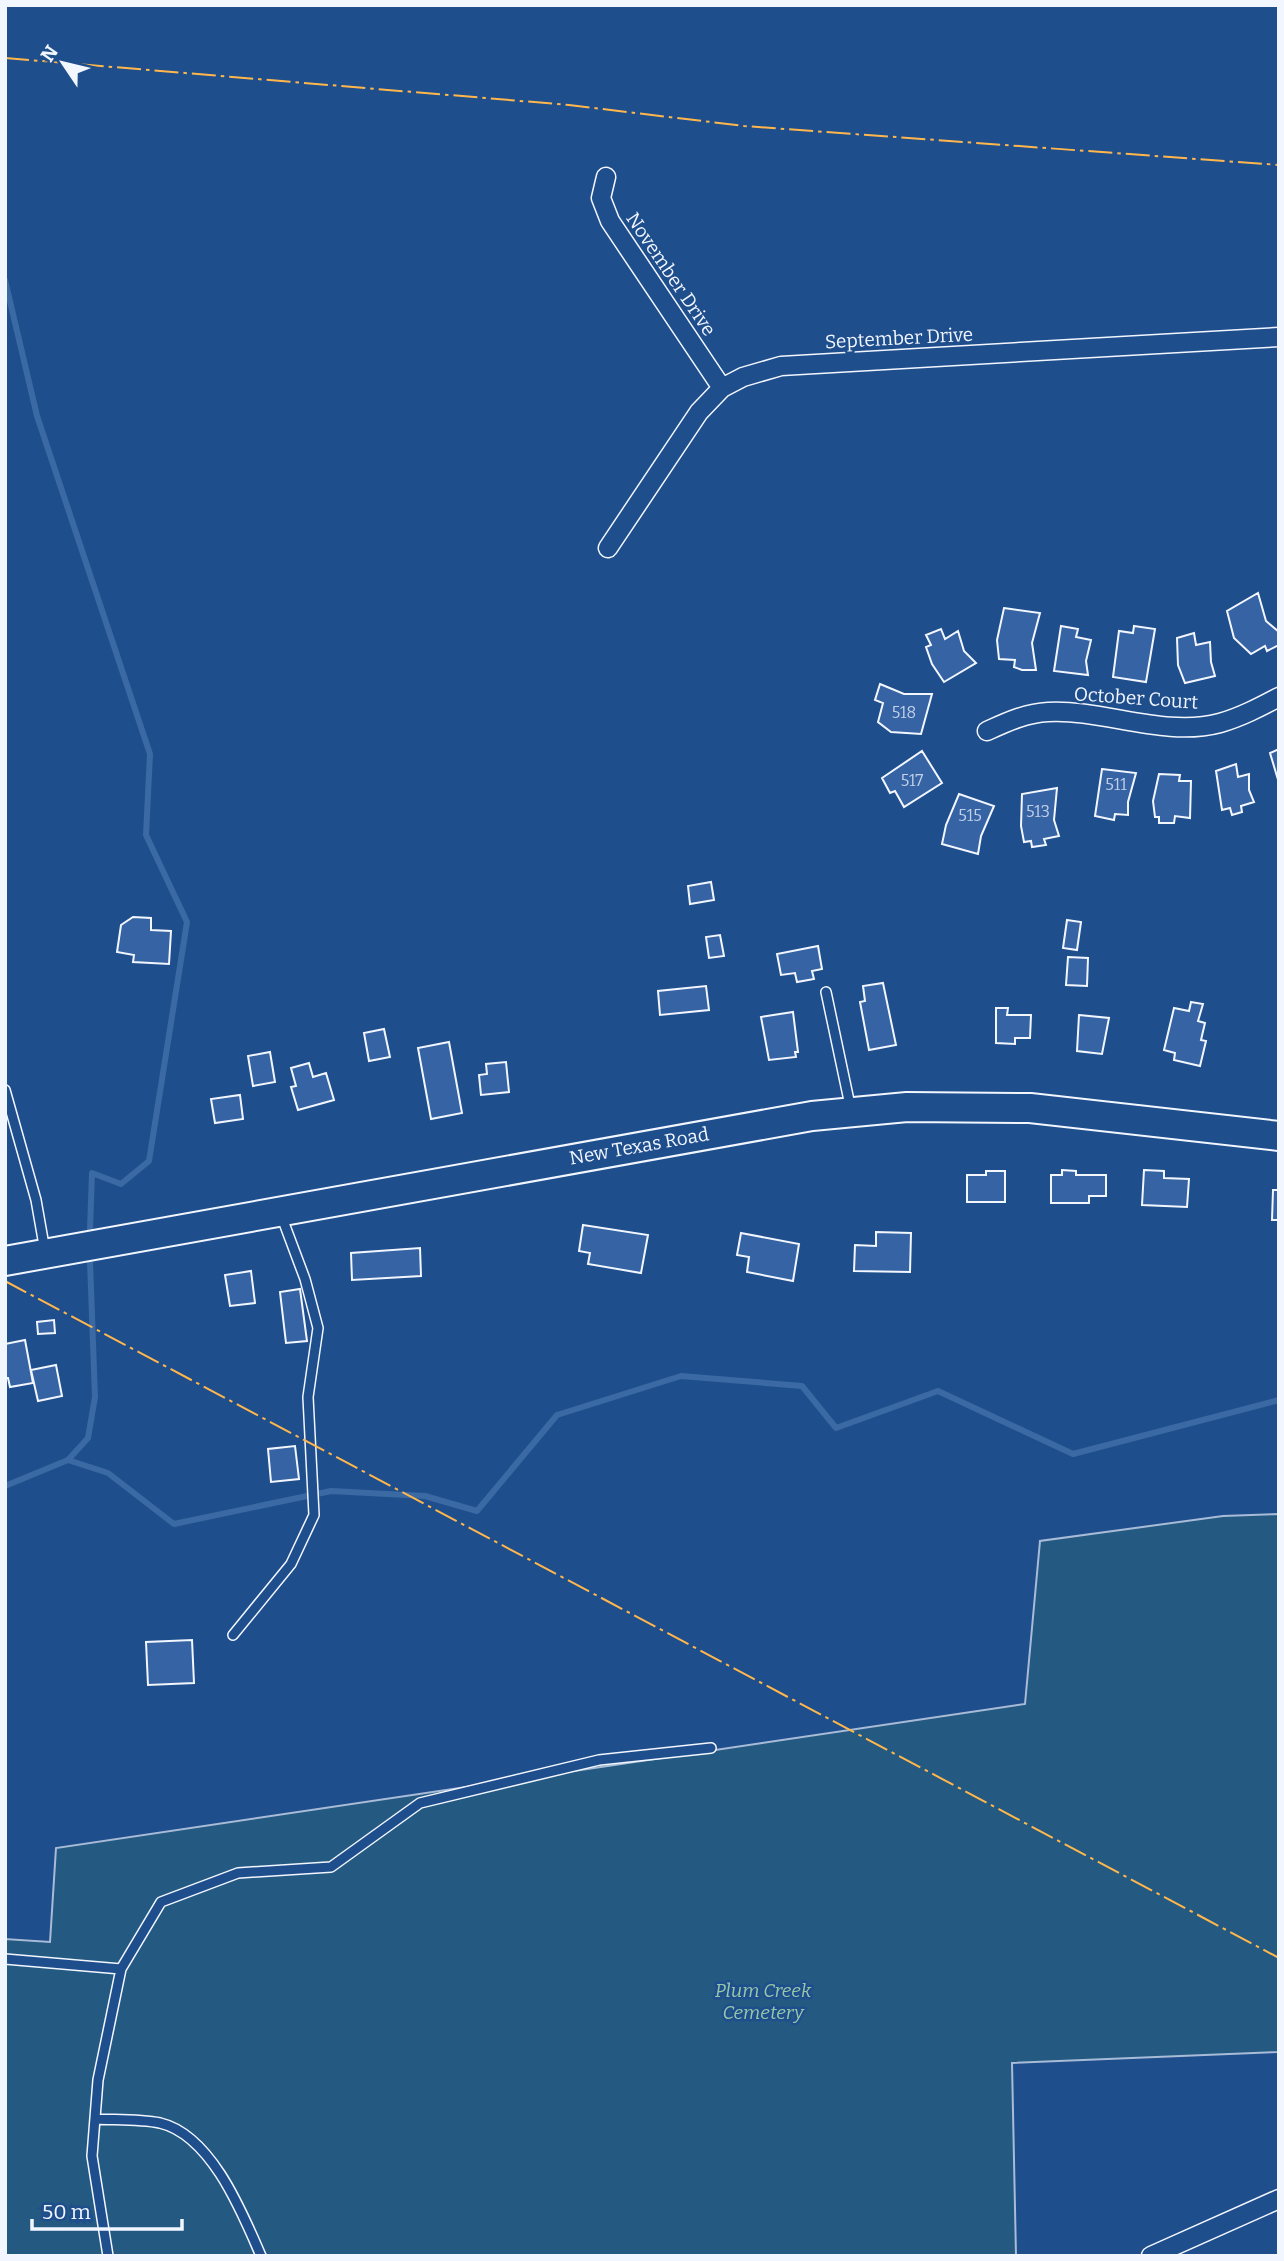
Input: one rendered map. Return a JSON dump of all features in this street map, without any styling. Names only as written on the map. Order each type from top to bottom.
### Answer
[{"type":"main road","name":"New Texas Road","points":[[5,1261],[812,1116],[851,1112],[907,1107],[1031,1108],[1279,1136]]},
{"type":"street","name":"November Drive","points":[[606,177],[601,198],[610,221],[722,388]]},
{"type":"street","name":"September Drive","points":[[608,548],[699,412],[722,388],[743,377],[781,366],[1279,337]]},
{"type":"street","name":"October Court","points":[[987,731],[1019,716],[1049,712],[1180,726],[1218,724],[1279,697]]},
{"type":"street","points":[[1151,2256],[1279,2199]]},
{"type":"lane","points":[[826,992],[851,1112]]},
{"type":"lane","points":[[5,1090],[36,1200],[45,1253]]},
{"type":"lane","points":[[233,1635],[291,1564],[314,1515],[308,1397],[318,1328],[305,1279],[279,1210]]},
{"type":"lane","points":[[108,2256],[92,2156],[98,2080],[121,1969],[162,1902],[238,1873],[331,1867],[421,1803],[599,1760],[711,1748]]},
{"type":"lane","points":[[5,1959],[121,1969]]},
{"type":"lane","points":[[96,2119],[160,2123],[180,2131],[197,2143],[222,2180],[261,2256]]},
{"type":"green space","name":"Plum Creek Cemetery","points":[[1279,1514],[1279,2052],[1012,2063],[1016,2256],[5,2256],[5,1939],[50,1942],[56,1848],[1025,1704],[1040,1541],[1223,1516]]},
{"type":"building","points":[[1258,593],[1266,621],[1279,632],[1279,645],[1267,651],[1265,646],[1251,654],[1234,638],[1227,611]]},
{"type":"building","points":[[1004,608],[1040,613],[1032,643],[1036,670],[1022,670],[1014,667],[1015,660],[999,659],[997,640]]},
{"type":"building","points":[[1061,626],[1078,629],[1076,637],[1091,640],[1086,661],[1088,675],[1054,671]]},
{"type":"building","points":[[1134,626],[1155,629],[1146,682],[1113,677],[1119,631],[1133,633]]},
{"type":"building","points":[[941,629],[945,639],[958,631],[964,651],[976,663],[944,682],[932,664],[926,647],[931,645],[926,635]]},
{"type":"building","points":[[1194,633],[1196,645],[1210,642],[1215,676],[1185,683],[1178,665],[1177,638]]},
{"type":"building","points":[[880,684],[904,694],[932,694],[921,734],[891,732],[878,722],[883,703],[875,700]]},
{"type":"building","points":[[1279,749],[1279,783],[1270,753]]},
{"type":"building","points":[[922,751],[942,783],[904,807],[895,791],[890,793],[882,778]]},
{"type":"building","points":[[1236,764],[1238,777],[1249,774],[1249,790],[1254,802],[1241,806],[1242,812],[1232,815],[1230,808],[1222,810],[1216,771]]},
{"type":"building","points":[[1102,769],[1136,773],[1128,802],[1128,815],[1115,814],[1114,820],[1095,816]]},
{"type":"building","points":[[1159,774],[1180,775],[1179,781],[1191,781],[1190,818],[1175,816],[1174,823],[1159,823],[1159,817],[1155,817],[1153,801]]},
{"type":"building","points":[[1057,788],[1054,820],[1059,836],[1044,839],[1046,845],[1032,847],[1031,841],[1024,842],[1021,826],[1022,794]]},
{"type":"building","points":[[959,794],[994,806],[981,836],[978,854],[942,844],[946,825]]},
{"type":"building","points":[[711,882],[714,900],[690,904],[688,886]]},
{"type":"building","points":[[133,917],[151,918],[151,930],[171,931],[169,964],[133,962],[134,955],[117,952],[121,925]]},
{"type":"building","points":[[1067,920],[1081,922],[1077,950],[1063,948]]},
{"type":"building","points":[[720,935],[724,956],[709,958],[706,937]]},
{"type":"building","points":[[818,946],[822,969],[812,971],[814,979],[797,982],[795,973],[781,975],[777,954]]},
{"type":"building","points":[[1068,957],[1088,958],[1087,986],[1066,985]]},
{"type":"building","points":[[883,983],[896,1045],[869,1050],[860,1002],[865,1001],[863,986]]},
{"type":"building","points":[[706,986],[709,1010],[660,1015],[658,991]]},
{"type":"building","points":[[1191,1002],[1203,1004],[1198,1021],[1205,1023],[1201,1040],[1206,1041],[1200,1066],[1174,1060],[1175,1053],[1164,1050],[1174,1008],[1189,1011]]},
{"type":"building","points":[[996,1008],[1008,1008],[1007,1015],[1031,1015],[1030,1038],[1015,1038],[1015,1044],[996,1043]]},
{"type":"building","points":[[793,1012],[798,1052],[795,1052],[796,1057],[769,1060],[761,1017]]},
{"type":"building","points":[[1079,1015],[1109,1018],[1102,1054],[1077,1051]]},
{"type":"building","points":[[384,1029],[390,1057],[369,1061],[364,1033]]},
{"type":"building","points":[[449,1042],[462,1113],[431,1119],[418,1048]]},
{"type":"building","points":[[270,1052],[275,1082],[253,1086],[248,1056]]},
{"type":"building","points":[[506,1062],[509,1092],[481,1095],[479,1075],[487,1074],[486,1064]]},
{"type":"building","points":[[309,1063],[313,1077],[326,1073],[334,1100],[298,1110],[291,1087],[296,1086],[291,1068]]},
{"type":"building","points":[[240,1095],[243,1119],[215,1123],[211,1099]]},
{"type":"building","points":[[1062,1170],[1076,1171],[1076,1175],[1106,1175],[1106,1196],[1089,1196],[1089,1203],[1051,1203],[1051,1175],[1062,1175]]},
{"type":"building","points":[[1144,1170],[1164,1171],[1164,1178],[1189,1179],[1187,1207],[1142,1205]]},
{"type":"building","points":[[986,1171],[1005,1171],[1005,1202],[967,1202],[967,1175],[986,1175]]},
{"type":"building","points":[[1278,1183],[1279,1220],[1272,1220],[1273,1190],[1278,1190]]},
{"type":"building","points":[[583,1225],[648,1235],[641,1273],[588,1264],[590,1253],[579,1251]]},
{"type":"building","points":[[876,1232],[911,1233],[910,1272],[854,1271],[855,1245],[876,1246]]},
{"type":"building","points":[[741,1233],[799,1244],[793,1281],[747,1272],[749,1257],[737,1255]]},
{"type":"building","points":[[420,1248],[421,1276],[352,1280],[351,1253]]},
{"type":"building","points":[[251,1271],[255,1303],[230,1306],[225,1275]]},
{"type":"building","points":[[300,1289],[307,1341],[286,1343],[280,1292]]},
{"type":"building","points":[[54,1320],[55,1333],[38,1334],[37,1322]]},
{"type":"building","points":[[25,1340],[33,1383],[10,1387],[8,1378],[5,1378],[5,1344]]},
{"type":"building","points":[[56,1365],[62,1396],[38,1401],[31,1370]]},
{"type":"building","points":[[295,1446],[299,1479],[271,1482],[268,1449]]},
{"type":"building","points":[[192,1640],[194,1683],[148,1685],[146,1642]]},
{"type":"waterway","points":[[5,280],[37,416],[150,754],[146,835],[187,922],[149,1161],[121,1184],[92,1173],[90,1229]]},
{"type":"waterway","points":[[5,1486],[68,1460],[88,1438],[95,1397],[90,1261]]},
{"type":"waterway","points":[[68,1460],[108,1473],[174,1524],[331,1491],[425,1496],[477,1511],[557,1415],[681,1376],[802,1386],[836,1428],[938,1391],[1073,1454],[1279,1400]]},
{"type":"power","points":[[5,58],[569,105],[744,126],[1279,165]]},
{"type":"power","points":[[5,1281],[1279,1958]]}]
